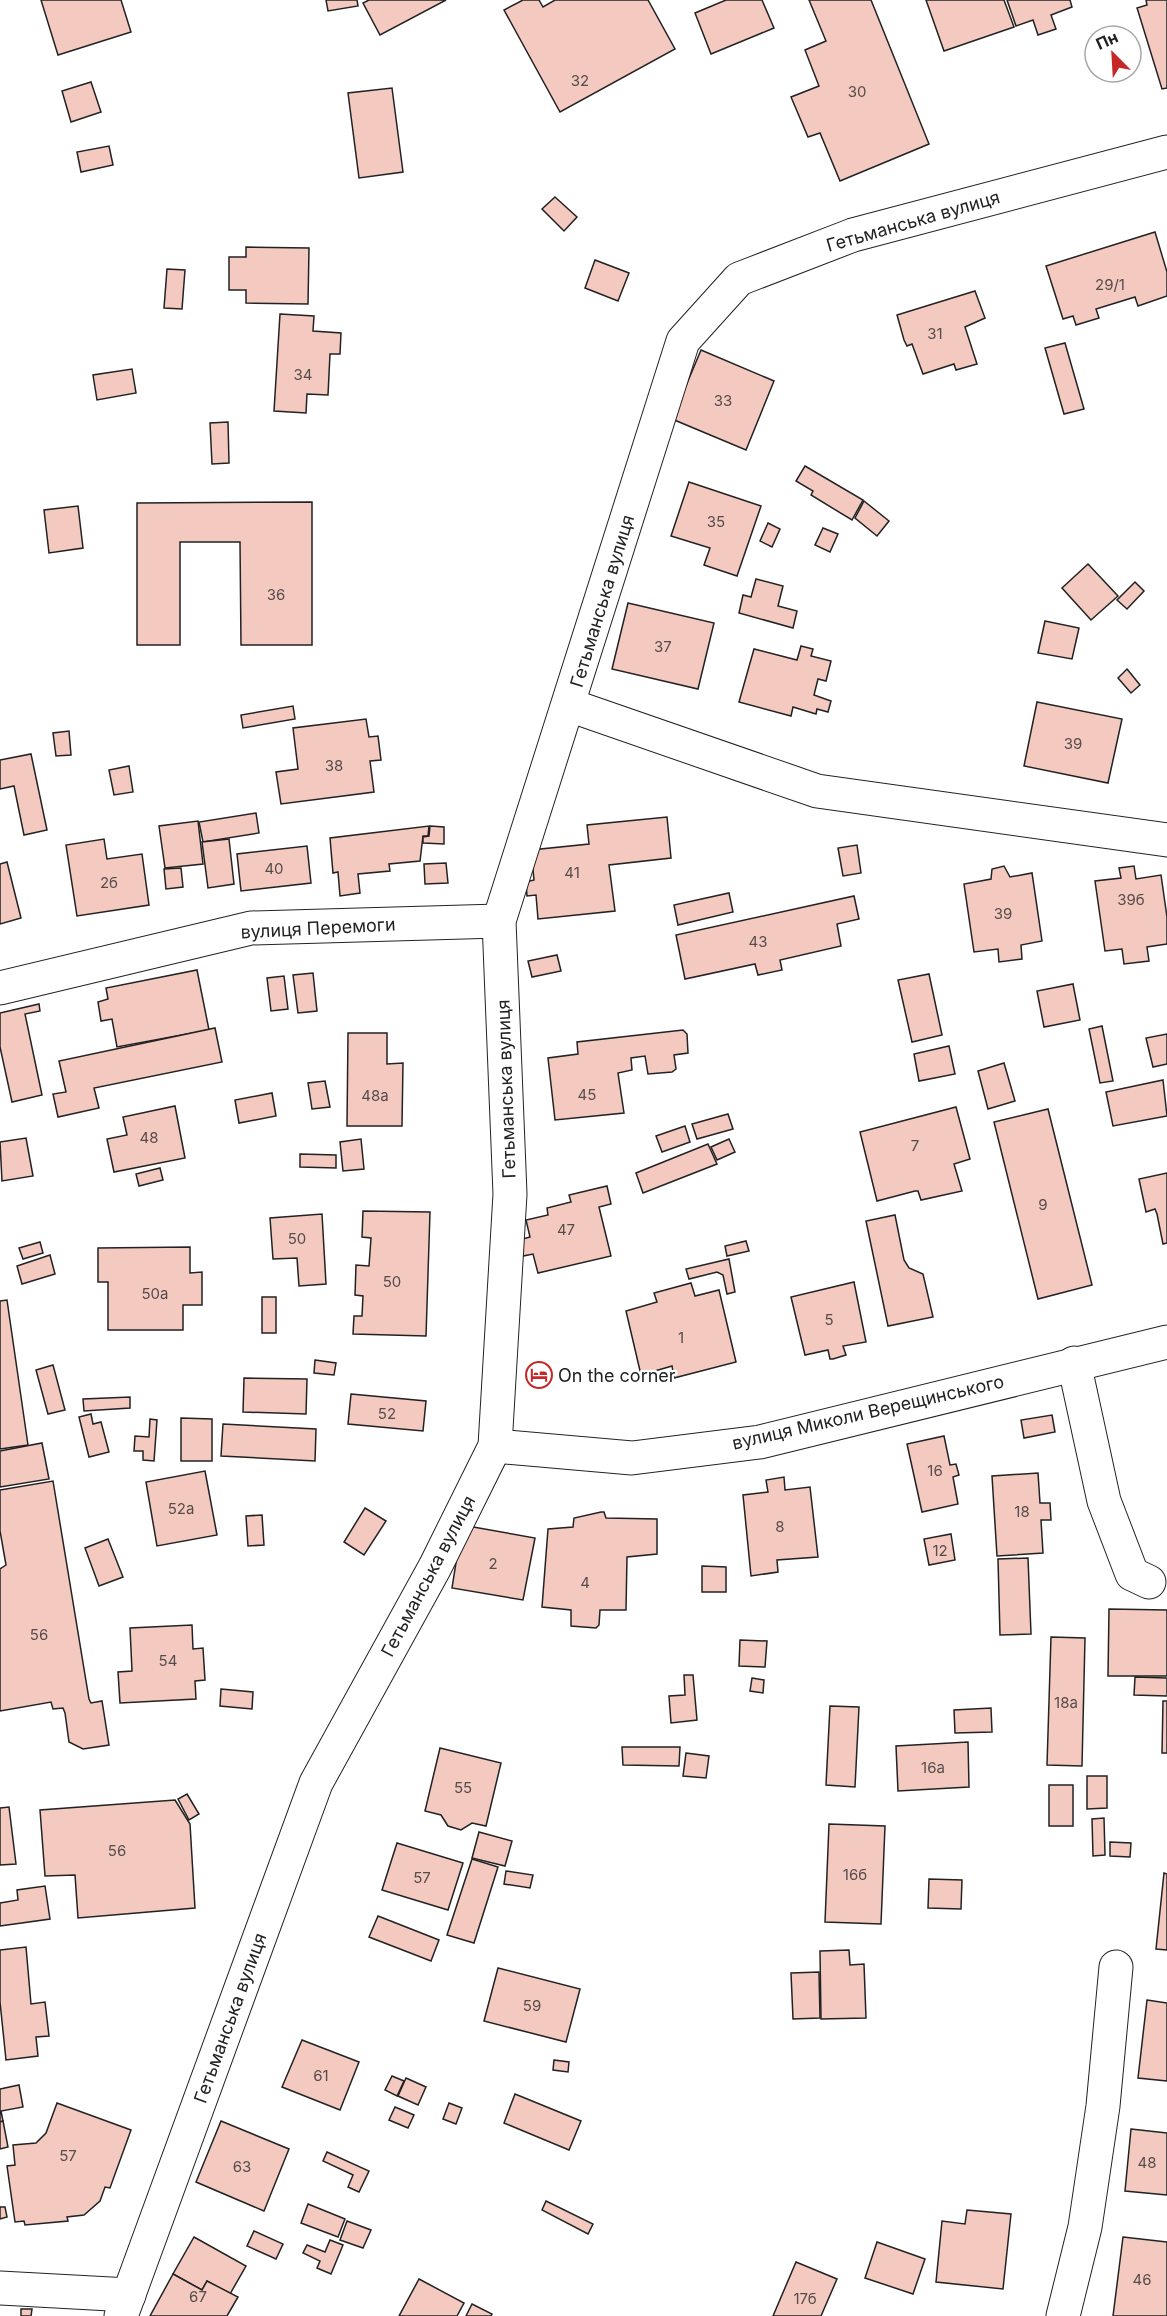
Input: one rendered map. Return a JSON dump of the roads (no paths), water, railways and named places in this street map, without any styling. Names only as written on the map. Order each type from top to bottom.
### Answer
[{"type":"street","name":"Гетьманська вулиця","points":[[125,2305],[316,1783],[435,1567],[495,1446],[510,1194],[499,921],[683,341],[739,279],[853,235],[1167,152]]},
{"type":"street","points":[[569,705],[817,791],[1167,840]]},
{"type":"street","name":"вулиця Перемоги","points":[[0,988],[251,928],[499,921]]},
{"type":"street","name":"вулиця Миколи Верещинського","points":[[495,1446],[632,1458],[760,1442],[1167,1342]]},
{"type":"street","points":[[1074,1363],[1104,1501],[1132,1574],[1149,1582]]},
{"type":"street","points":[[1063,2316],[1087,2216],[1103,2106],[1116,1967]]},
{"type":"street","points":[[0,2288],[125,2305]]},
{"type":"place","name":"On the corner","points":[[539,1375]]}]
